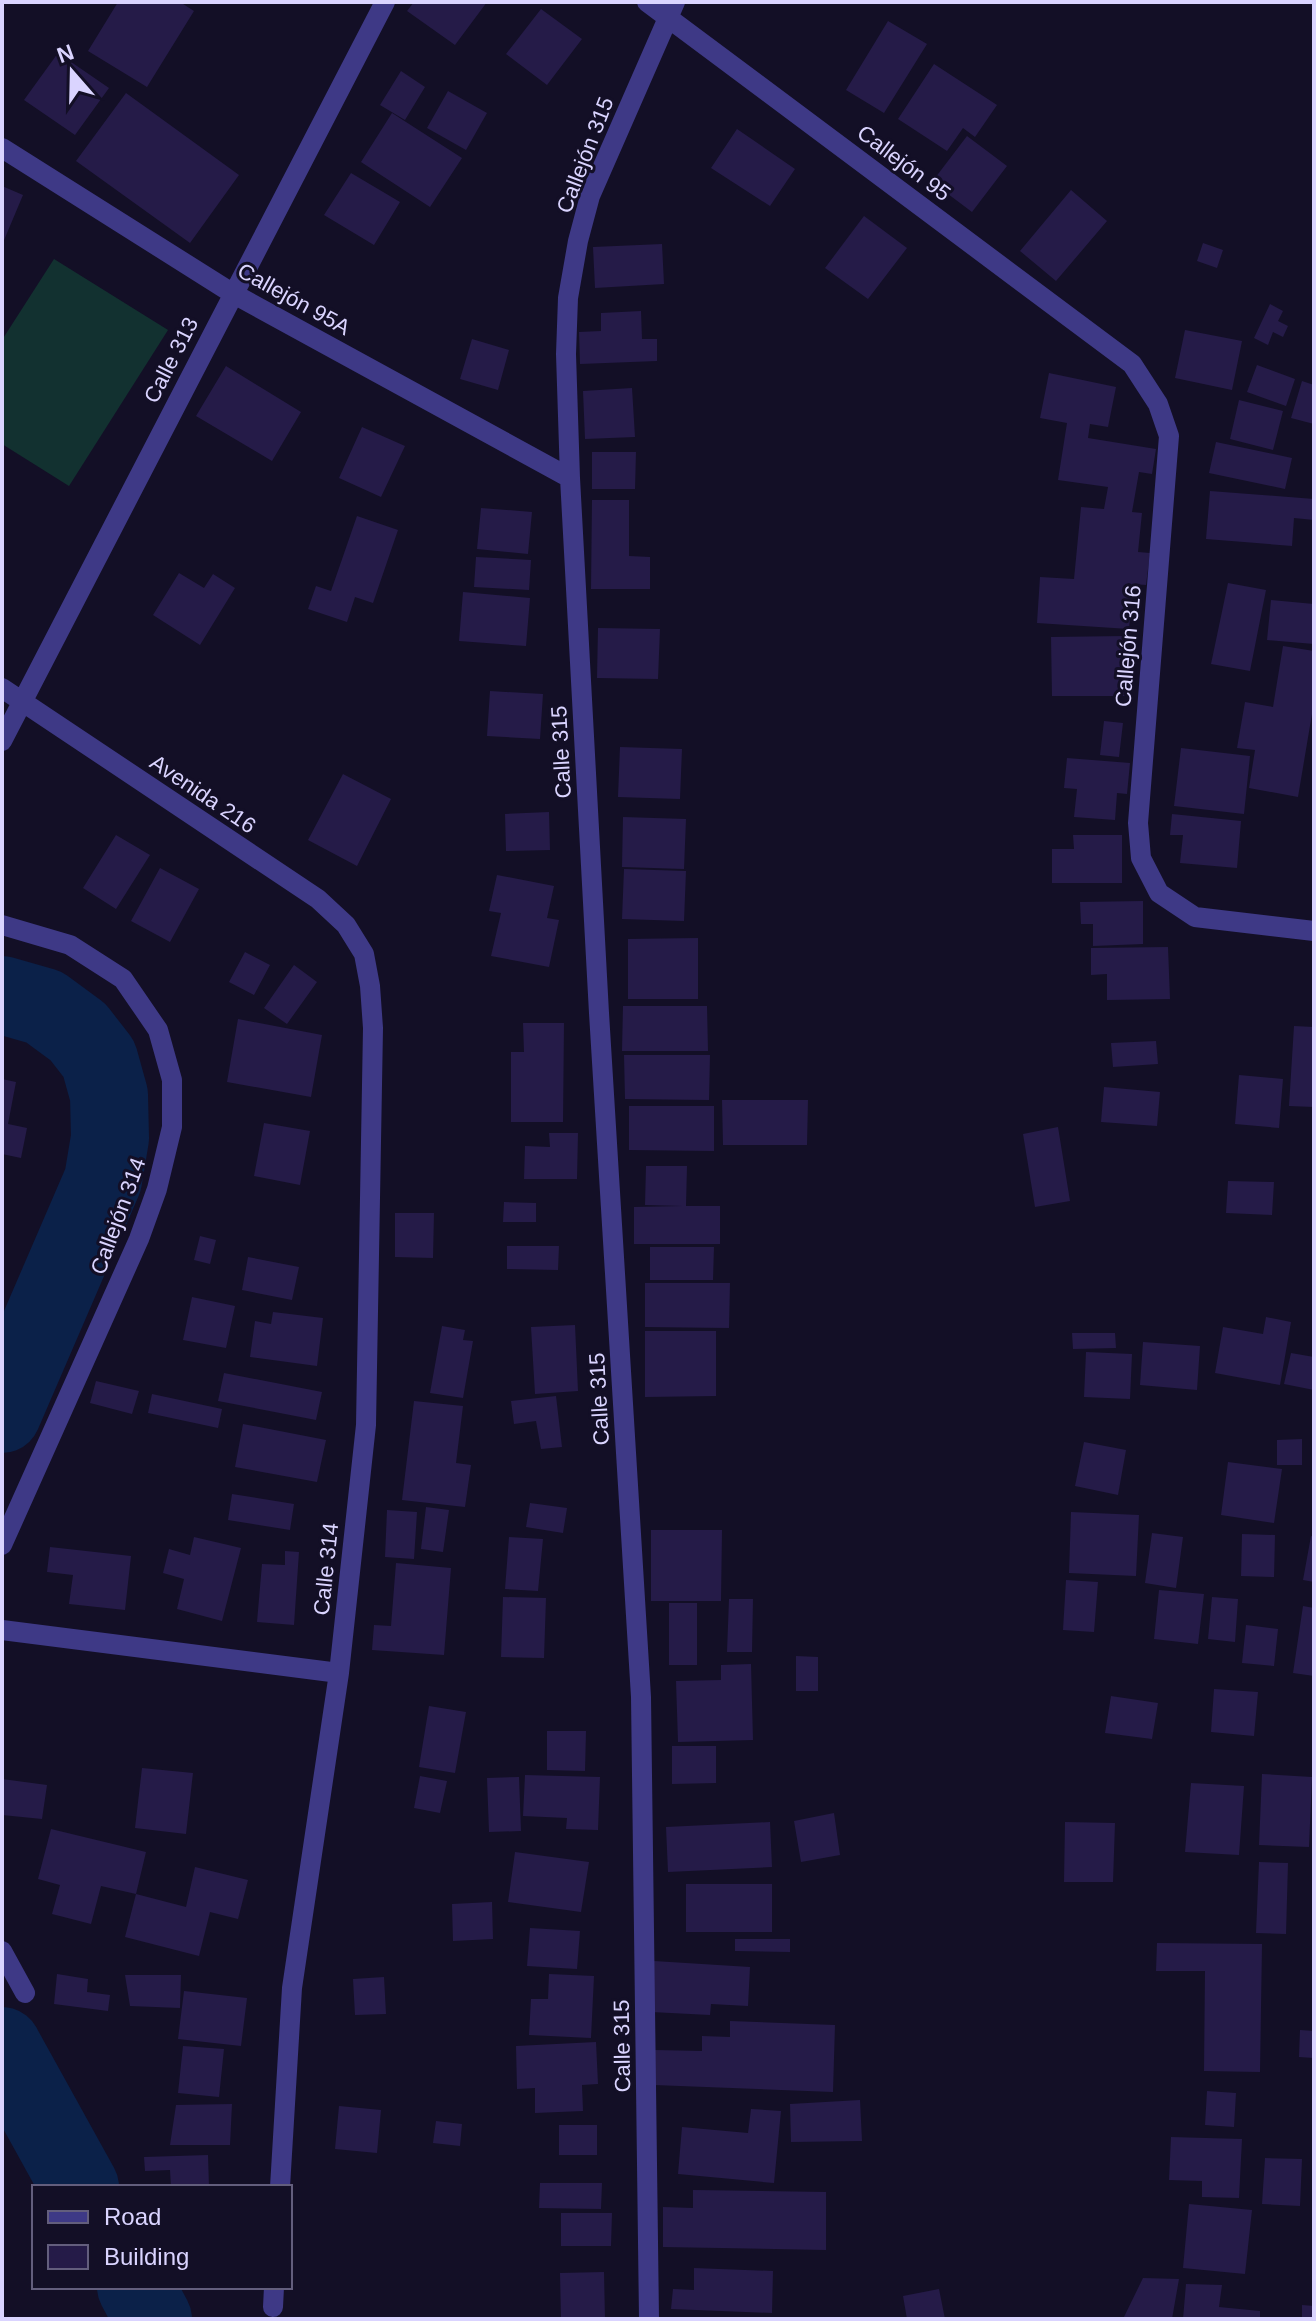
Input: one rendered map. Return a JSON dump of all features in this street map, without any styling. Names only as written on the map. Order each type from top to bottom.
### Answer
[{"type":"street","name":"Calle 313","points":[[2,741],[385,2]]},
{"type":"street","name":"Callejón 95","points":[[647,2],[672,9],[1132,364]]},
{"type":"street","name":"Callejón 315","points":[[570,478],[566,354],[568,298],[578,241],[590,196],[672,9]]},
{"type":"street","name":"Callejón 95A","points":[[2,148],[232,293],[570,478]]},
{"type":"street","name":"Callejón 316","points":[[1132,364],[1158,404],[1169,436],[1138,823],[1141,858],[1159,893],[1195,917],[1314,931]]},
{"type":"street","name":"Calle 315","points":[[570,478],[641,1697],[649,2319]]},
{"type":"street","name":"Avenida 216","points":[[2,688],[318,899],[346,925],[364,954]]},
{"type":"street","name":"Callejón 314","points":[[2,925],[70,945],[123,979],[158,1030],[172,1080],[172,1127],[157,1189],[139,1239],[2,1545]]},
{"type":"street","name":"Calle 314","points":[[280,2185],[292,1988],[339,1673],[366,1425],[373,1028],[364,954]]},
{"type":"street","points":[[2,1630],[339,1673]]},
{"type":"street","points":[[2,1951],[25,1993]]},
{"type":"green space","points":[[54,259],[168,330],[69,486],[2,444],[2,340]]},
{"type":"building","points":[[118,2],[180,2],[194,11],[147,87],[88,51]]},
{"type":"building","points":[[414,2],[487,2],[455,45],[407,11]]},
{"type":"building","points":[[541,9],[582,39],[547,85],[506,54]]},
{"type":"building","points":[[888,21],[927,44],[884,113],[846,90]]},
{"type":"building","points":[[58,53],[109,88],[75,135],[24,100]]},
{"type":"building","points":[[934,64],[997,105],[975,137],[963,128],[947,151],[898,119]]},
{"type":"building","points":[[401,71],[425,87],[405,120],[380,105]]},
{"type":"building","points":[[448,91],[487,113],[466,150],[427,128]]},
{"type":"building","points":[[126,93],[239,175],[190,243],[76,161]]},
{"type":"building","points":[[392,113],[462,158],[430,207],[361,162]]},
{"type":"building","points":[[737,129],[795,169],[770,206],[711,168]]},
{"type":"building","points":[[967,136],[1007,166],[972,212],[932,182]]},
{"type":"building","points":[[351,173],[400,202],[374,245],[324,215]]},
{"type":"building","points":[[2,186],[23,195],[2,245]]},
{"type":"building","points":[[1071,190],[1107,221],[1056,281],[1020,251]]},
{"type":"building","points":[[864,216],[907,248],[868,299],[825,268]]},
{"type":"building","points":[[1203,243],[1223,250],[1217,268],[1197,261]]},
{"type":"building","points":[[662,244],[664,284],[595,288],[593,247]]},
{"type":"building","points":[[1270,304],[1283,311],[1278,321],[1288,326],[1283,337],[1273,332],[1268,345],[1254,338]]},
{"type":"building","points":[[641,311],[642,339],[657,339],[657,361],[580,364],[579,332],[601,331],[601,313]]},
{"type":"building","points":[[1185,330],[1242,341],[1232,390],[1175,378]]},
{"type":"building","points":[[472,339],[509,350],[498,390],[460,379]]},
{"type":"building","points":[[1257,365],[1295,379],[1286,406],[1247,392]]},
{"type":"building","points":[[226,366],[301,412],[272,461],[196,416]]},
{"type":"building","points":[[1049,373],[1116,387],[1108,427],[1090,424],[1088,438],[1156,449],[1152,474],[1139,472],[1132,512],[1142,513],[1138,552],[1150,553],[1146,585],[1133,584],[1129,629],[1037,623],[1040,577],[1074,579],[1081,507],[1104,509],[1108,487],[1058,480],[1067,423],[1040,418]]},
{"type":"building","points":[[1302,381],[1314,385],[1314,424],[1291,418]]},
{"type":"building","points":[[632,388],[635,437],[585,439],[583,391]]},
{"type":"building","points":[[1239,400],[1283,411],[1273,450],[1230,439]]},
{"type":"building","points":[[362,427],[405,446],[381,497],[339,478]]},
{"type":"building","points":[[1216,442],[1292,458],[1285,489],[1209,473]]},
{"type":"building","points":[[592,452],[636,452],[635,489],[592,489]]},
{"type":"building","points":[[1210,491],[1314,499],[1314,520],[1294,518],[1292,546],[1206,539]]},
{"type":"building","points":[[592,500],[629,500],[629,556],[650,557],[650,589],[591,589]]},
{"type":"building","points":[[481,508],[532,512],[528,554],[477,549]]},
{"type":"building","points":[[357,516],[398,530],[373,603],[355,597],[347,622],[308,609],[316,586],[331,591]]},
{"type":"building","points":[[476,557],[531,560],[529,590],[474,587]]},
{"type":"building","points":[[179,573],[204,588],[213,574],[235,588],[200,645],[153,615]]},
{"type":"building","points":[[1228,583],[1266,590],[1250,671],[1211,664]]},
{"type":"building","points":[[463,592],[530,598],[526,646],[459,641]]},
{"type":"building","points":[[1271,600],[1314,604],[1314,644],[1267,640]]},
{"type":"building","points":[[598,628],[660,629],[658,679],[597,678]]},
{"type":"building","points":[[1125,636],[1125,696],[1052,696],[1051,637]]},
{"type":"building","points":[[1283,646],[1314,651],[1314,702],[1298,797],[1249,788],[1255,750],[1237,748],[1245,702],[1273,707]]},
{"type":"building","points":[[490,691],[543,694],[540,739],[487,736]]},
{"type":"building","points":[[1104,721],[1123,723],[1119,757],[1100,755]]},
{"type":"building","points":[[620,747],[682,749],[680,799],[618,797]]},
{"type":"building","points":[[1181,748],[1250,756],[1244,814],[1174,806]]},
{"type":"building","points":[[1067,758],[1130,763],[1127,794],[1117,793],[1115,820],[1074,817],[1077,789],[1064,788]]},
{"type":"building","points":[[343,774],[391,799],[357,866],[308,840]]},
{"type":"building","points":[[549,812],[550,850],[506,851],[505,814]]},
{"type":"building","points":[[1172,814],[1241,821],[1237,868],[1180,863],[1183,835],[1170,835]]},
{"type":"building","points":[[623,817],[686,819],[684,869],[622,867]]},
{"type":"building","points":[[116,835],[150,855],[116,909],[83,888]]},
{"type":"building","points":[[1073,835],[1122,835],[1122,883],[1052,883],[1052,849],[1074,849]]},
{"type":"building","points":[[160,868],[199,889],[170,942],[131,921]]},
{"type":"building","points":[[624,869],[686,871],[684,921],[622,919]]},
{"type":"building","points":[[497,875],[554,886],[547,918],[559,920],[549,967],[491,956],[501,913],[489,911]]},
{"type":"building","points":[[1143,901],[1143,944],[1093,946],[1093,924],[1081,924],[1080,902]]},
{"type":"building","points":[[698,938],[698,999],[628,999],[628,939]]},
{"type":"building","points":[[1168,947],[1170,999],[1107,1000],[1107,974],[1091,975],[1091,948]]},
{"type":"building","points":[[245,952],[270,965],[254,995],[229,982]]},
{"type":"building","points":[[294,965],[317,982],[287,1024],[264,1008]]},
{"type":"building","points":[[623,1006],[707,1006],[708,1051],[622,1051]]},
{"type":"building","points":[[238,1019],[322,1035],[311,1097],[227,1082]]},
{"type":"building","points":[[523,1023],[564,1023],[563,1122],[511,1122],[511,1052],[524,1052]]},
{"type":"building","points":[[1294,1026],[1314,1027],[1314,1107],[1289,1106]]},
{"type":"building","points":[[1156,1041],[1158,1064],[1113,1067],[1111,1043]]},
{"type":"building","points":[[624,1055],[710,1055],[709,1100],[625,1099]]},
{"type":"building","points":[[1239,1075],[1283,1079],[1279,1128],[1235,1124]]},
{"type":"building","points":[[2,1079],[16,1082],[8,1124],[27,1128],[21,1158],[2,1154]]},
{"type":"building","points":[[1104,1087],[1160,1092],[1157,1126],[1101,1122]]},
{"type":"building","points":[[722,1100],[808,1100],[807,1145],[723,1145]]},
{"type":"building","points":[[629,1106],[714,1106],[714,1151],[629,1150]]},
{"type":"building","points":[[264,1123],[310,1131],[300,1185],[254,1176]]},
{"type":"building","points":[[1058,1127],[1070,1201],[1035,1207],[1023,1134]]},
{"type":"building","points":[[549,1133],[578,1133],[577,1179],[524,1179],[525,1146],[550,1147]]},
{"type":"building","points":[[646,1166],[687,1166],[686,1206],[720,1206],[720,1244],[634,1244],[634,1207],[682,1206],[645,1205]]},
{"type":"building","points":[[1228,1181],[1274,1182],[1272,1215],[1226,1213]]},
{"type":"building","points":[[504,1202],[536,1203],[536,1222],[503,1222]]},
{"type":"building","points":[[395,1213],[434,1213],[433,1258],[395,1257]]},
{"type":"building","points":[[200,1236],[216,1240],[210,1264],[194,1260]]},
{"type":"building","points":[[507,1246],[559,1246],[558,1270],[507,1269]]},
{"type":"building","points":[[650,1247],[714,1247],[713,1280],[650,1280]]},
{"type":"building","points":[[248,1257],[299,1267],[292,1300],[242,1290]]},
{"type":"building","points":[[645,1283],[730,1283],[729,1328],[645,1327]]},
{"type":"building","points":[[192,1297],[235,1306],[226,1348],[183,1340]]},
{"type":"building","points":[[273,1312],[323,1318],[317,1366],[250,1357],[255,1321],[271,1324]]},
{"type":"building","points":[[1266,1317],[1291,1322],[1280,1385],[1215,1373],[1223,1327],[1263,1334]]},
{"type":"building","points":[[575,1325],[578,1391],[535,1394],[531,1327]]},
{"type":"building","points":[[442,1326],[465,1330],[463,1340],[473,1341],[463,1398],[430,1393]]},
{"type":"building","points":[[645,1331],[716,1331],[716,1396],[645,1397]]},
{"type":"building","points":[[1072,1333],[1115,1333],[1116,1348],[1073,1349]]},
{"type":"building","points":[[1143,1342],[1200,1346],[1197,1390],[1140,1385]]},
{"type":"building","points":[[1086,1352],[1132,1354],[1130,1399],[1084,1397]]},
{"type":"building","points":[[1291,1353],[1314,1357],[1314,1390],[1284,1384]]},
{"type":"building","points":[[224,1373],[322,1392],[316,1420],[218,1401]]},
{"type":"building","points":[[96,1381],[139,1391],[132,1414],[90,1403]]},
{"type":"building","points":[[152,1394],[222,1409],[218,1428],[148,1413]]},
{"type":"building","points":[[556,1396],[562,1447],[541,1449],[536,1421],[514,1424],[511,1401]]},
{"type":"building","points":[[414,1401],[463,1406],[456,1463],[471,1465],[465,1507],[402,1500]]},
{"type":"building","points":[[243,1424],[326,1440],[317,1482],[235,1467]]},
{"type":"building","points":[[1302,1439],[1302,1465],[1277,1465],[1277,1440]]},
{"type":"building","points":[[1084,1442],[1126,1450],[1118,1495],[1075,1486]]},
{"type":"building","points":[[1228,1462],[1282,1469],[1274,1523],[1221,1515]]},
{"type":"building","points":[[232,1494],[294,1504],[290,1530],[228,1520]]},
{"type":"building","points":[[530,1503],[567,1508],[563,1533],[526,1527]]},
{"type":"building","points":[[426,1507],[449,1510],[443,1552],[421,1549]]},
{"type":"building","points":[[387,1510],[417,1512],[414,1559],[385,1557]]},
{"type":"building","points":[[1071,1512],[1139,1515],[1136,1576],[1069,1573]]},
{"type":"building","points":[[651,1530],[722,1530],[721,1601],[651,1601]]},
{"type":"building","points":[[1152,1533],[1183,1537],[1176,1588],[1145,1583]]},
{"type":"building","points":[[1242,1534],[1275,1535],[1274,1577],[1241,1576]]},
{"type":"building","points":[[1311,1536],[1314,1537],[1314,1582],[1303,1580]]},
{"type":"building","points":[[194,1537],[241,1548],[222,1621],[177,1609],[184,1579],[163,1573],[169,1549],[190,1555]]},
{"type":"building","points":[[509,1537],[543,1539],[538,1591],[505,1589]]},
{"type":"building","points":[[50,1547],[131,1556],[125,1610],[69,1604],[73,1575],[47,1572]]},
{"type":"building","points":[[285,1551],[299,1552],[294,1625],[257,1622],[262,1564],[285,1565]]},
{"type":"building","points":[[396,1563],[451,1568],[444,1655],[372,1650],[374,1625],[391,1626]]},
{"type":"building","points":[[1066,1580],[1098,1582],[1094,1632],[1063,1630]]},
{"type":"building","points":[[1159,1590],[1204,1594],[1198,1644],[1154,1639]]},
{"type":"building","points":[[503,1597],[546,1598],[544,1658],[501,1657]]},
{"type":"building","points":[[1212,1597],[1238,1599],[1235,1642],[1208,1639]]},
{"type":"building","points":[[729,1599],[753,1599],[752,1652],[727,1652]]},
{"type":"building","points":[[669,1603],[697,1603],[697,1665],[669,1665]]},
{"type":"building","points":[[1303,1606],[1314,1608],[1314,1676],[1293,1673]]},
{"type":"building","points":[[1246,1625],[1278,1629],[1274,1666],[1242,1663]]},
{"type":"building","points":[[796,1656],[818,1657],[818,1691],[796,1691]]},
{"type":"building","points":[[751,1664],[753,1740],[678,1742],[676,1681],[721,1680],[721,1665]]},
{"type":"building","points":[[1214,1689],[1258,1692],[1254,1736],[1211,1732]]},
{"type":"building","points":[[1111,1696],[1158,1703],[1152,1739],[1105,1733]]},
{"type":"building","points":[[429,1706],[466,1712],[455,1773],[419,1767]]},
{"type":"building","points":[[547,1731],[586,1731],[585,1771],[547,1770]]},
{"type":"building","points":[[672,1746],[716,1746],[716,1783],[672,1784]]},
{"type":"building","points":[[142,1768],[193,1773],[186,1834],[135,1828]]},
{"type":"building","points":[[1262,1774],[1312,1777],[1309,1847],[1259,1845]]},
{"type":"building","points":[[525,1775],[600,1777],[598,1830],[566,1829],[567,1818],[523,1816]]},
{"type":"building","points":[[420,1776],[447,1781],[440,1813],[414,1808]]},
{"type":"building","points":[[519,1777],[521,1831],[489,1832],[487,1778]]},
{"type":"building","points":[[2,1779],[47,1785],[42,1819],[2,1815]]},
{"type":"building","points":[[1191,1783],[1244,1786],[1239,1855],[1185,1852]]},
{"type":"building","points":[[834,1813],[840,1855],[801,1862],[794,1821]]},
{"type":"building","points":[[770,1822],[772,1867],[668,1872],[666,1827]]},
{"type":"building","points":[[1065,1822],[1115,1823],[1113,1882],[1064,1882]]},
{"type":"building","points":[[51,1829],[146,1852],[136,1894],[101,1886],[91,1924],[52,1914],[60,1885],[38,1879]]},
{"type":"building","points":[[515,1852],[589,1862],[581,1912],[508,1902]]},
{"type":"building","points":[[1259,1862],[1288,1863],[1286,1934],[1256,1933]]},
{"type":"building","points":[[195,1867],[248,1880],[238,1919],[210,1912],[199,1956],[125,1937],[136,1894],[186,1907]]},
{"type":"building","points":[[686,1884],[772,1884],[772,1932],[686,1932]]},
{"type":"building","points":[[492,1902],[493,1939],[453,1941],[452,1904]]},
{"type":"building","points":[[530,1928],[580,1931],[577,1969],[527,1966]]},
{"type":"building","points":[[735,1939],[790,1939],[790,1952],[735,1951]]},
{"type":"building","points":[[1157,1943],[1262,1944],[1260,2072],[1204,2071],[1205,1971],[1156,1971]]},
{"type":"building","points":[[654,1961],[750,1967],[748,2006],[711,2004],[710,2015],[651,2012]]},
{"type":"building","points":[[57,1974],[88,1979],[87,1992],[110,1995],[108,2011],[54,2004]]},
{"type":"building","points":[[549,1974],[594,1976],[591,2038],[529,2035],[531,1999],[548,1999]]},
{"type":"building","points":[[125,1975],[181,1975],[180,2008],[130,2006]]},
{"type":"building","points":[[384,1977],[386,2014],[355,2015],[353,1979]]},
{"type":"building","points":[[184,1991],[247,1998],[241,2046],[178,2039]]},
{"type":"building","points":[[730,2021],[835,2025],[833,2092],[654,2085],[655,2050],[702,2051],[702,2036],[730,2037]]},
{"type":"building","points":[[1300,2030],[1314,2031],[1314,2058],[1299,2057]]},
{"type":"building","points":[[596,2042],[598,2084],[582,2085],[583,2111],[535,2113],[535,2088],[517,2089],[516,2046]]},
{"type":"building","points":[[183,2046],[224,2049],[219,2097],[178,2093]]},
{"type":"building","points":[[1207,2091],[1236,2093],[1234,2127],[1205,2125]]},
{"type":"building","points":[[860,2100],[862,2141],[791,2142],[790,2104]]},
{"type":"building","points":[[232,2104],[230,2145],[170,2145],[176,2105]]},
{"type":"building","points":[[339,2106],[381,2110],[377,2153],[335,2149]]},
{"type":"building","points":[[751,2109],[781,2111],[774,2183],[678,2174],[682,2127],[748,2133]]},
{"type":"building","points":[[436,2121],[462,2124],[460,2146],[433,2143]]},
{"type":"building","points":[[559,2125],[597,2125],[597,2155],[559,2155]]},
{"type":"building","points":[[1171,2137],[1242,2139],[1239,2198],[1202,2197],[1202,2181],[1169,2180]]},
{"type":"building","points":[[208,2155],[209,2185],[171,2185],[170,2170],[145,2171],[144,2157]]},
{"type":"building","points":[[1265,2158],[1302,2159],[1300,2206],[1262,2204]]},
{"type":"building","points":[[540,2183],[602,2183],[601,2209],[539,2208]]},
{"type":"building","points":[[693,2190],[826,2192],[826,2250],[663,2247],[663,2207],[693,2208]]},
{"type":"building","points":[[1189,2204],[1252,2210],[1245,2274],[1183,2268]]},
{"type":"building","points":[[561,2213],[612,2213],[611,2246],[561,2246]]},
{"type":"building","points":[[694,2268],[773,2271],[772,2313],[671,2309],[673,2289],[694,2290]]},
{"type":"building","points":[[604,2272],[605,2319],[561,2319],[560,2273]]},
{"type":"building","points":[[1143,2278],[1179,2279],[1172,2319],[1123,2319]]},
{"type":"building","points":[[1186,2284],[1222,2285],[1219,2307],[1260,2311],[1260,2319],[1183,2319]]},
{"type":"building","points":[[939,2289],[945,2319],[907,2319],[903,2296]]},
{"type":"building","points":[[1302,2305],[1314,2306],[1314,2319],[1302,2319]]},
{"type":"waterway","points":[[2,995],[44,1007],[78,1032],[99,1059],[109,1095],[110,1138],[103,1180],[2,1414]]},
{"type":"waterway","points":[[2,2046],[79,2185]]},
{"type":"waterway","points":[[137,2289],[153,2319]]}]
